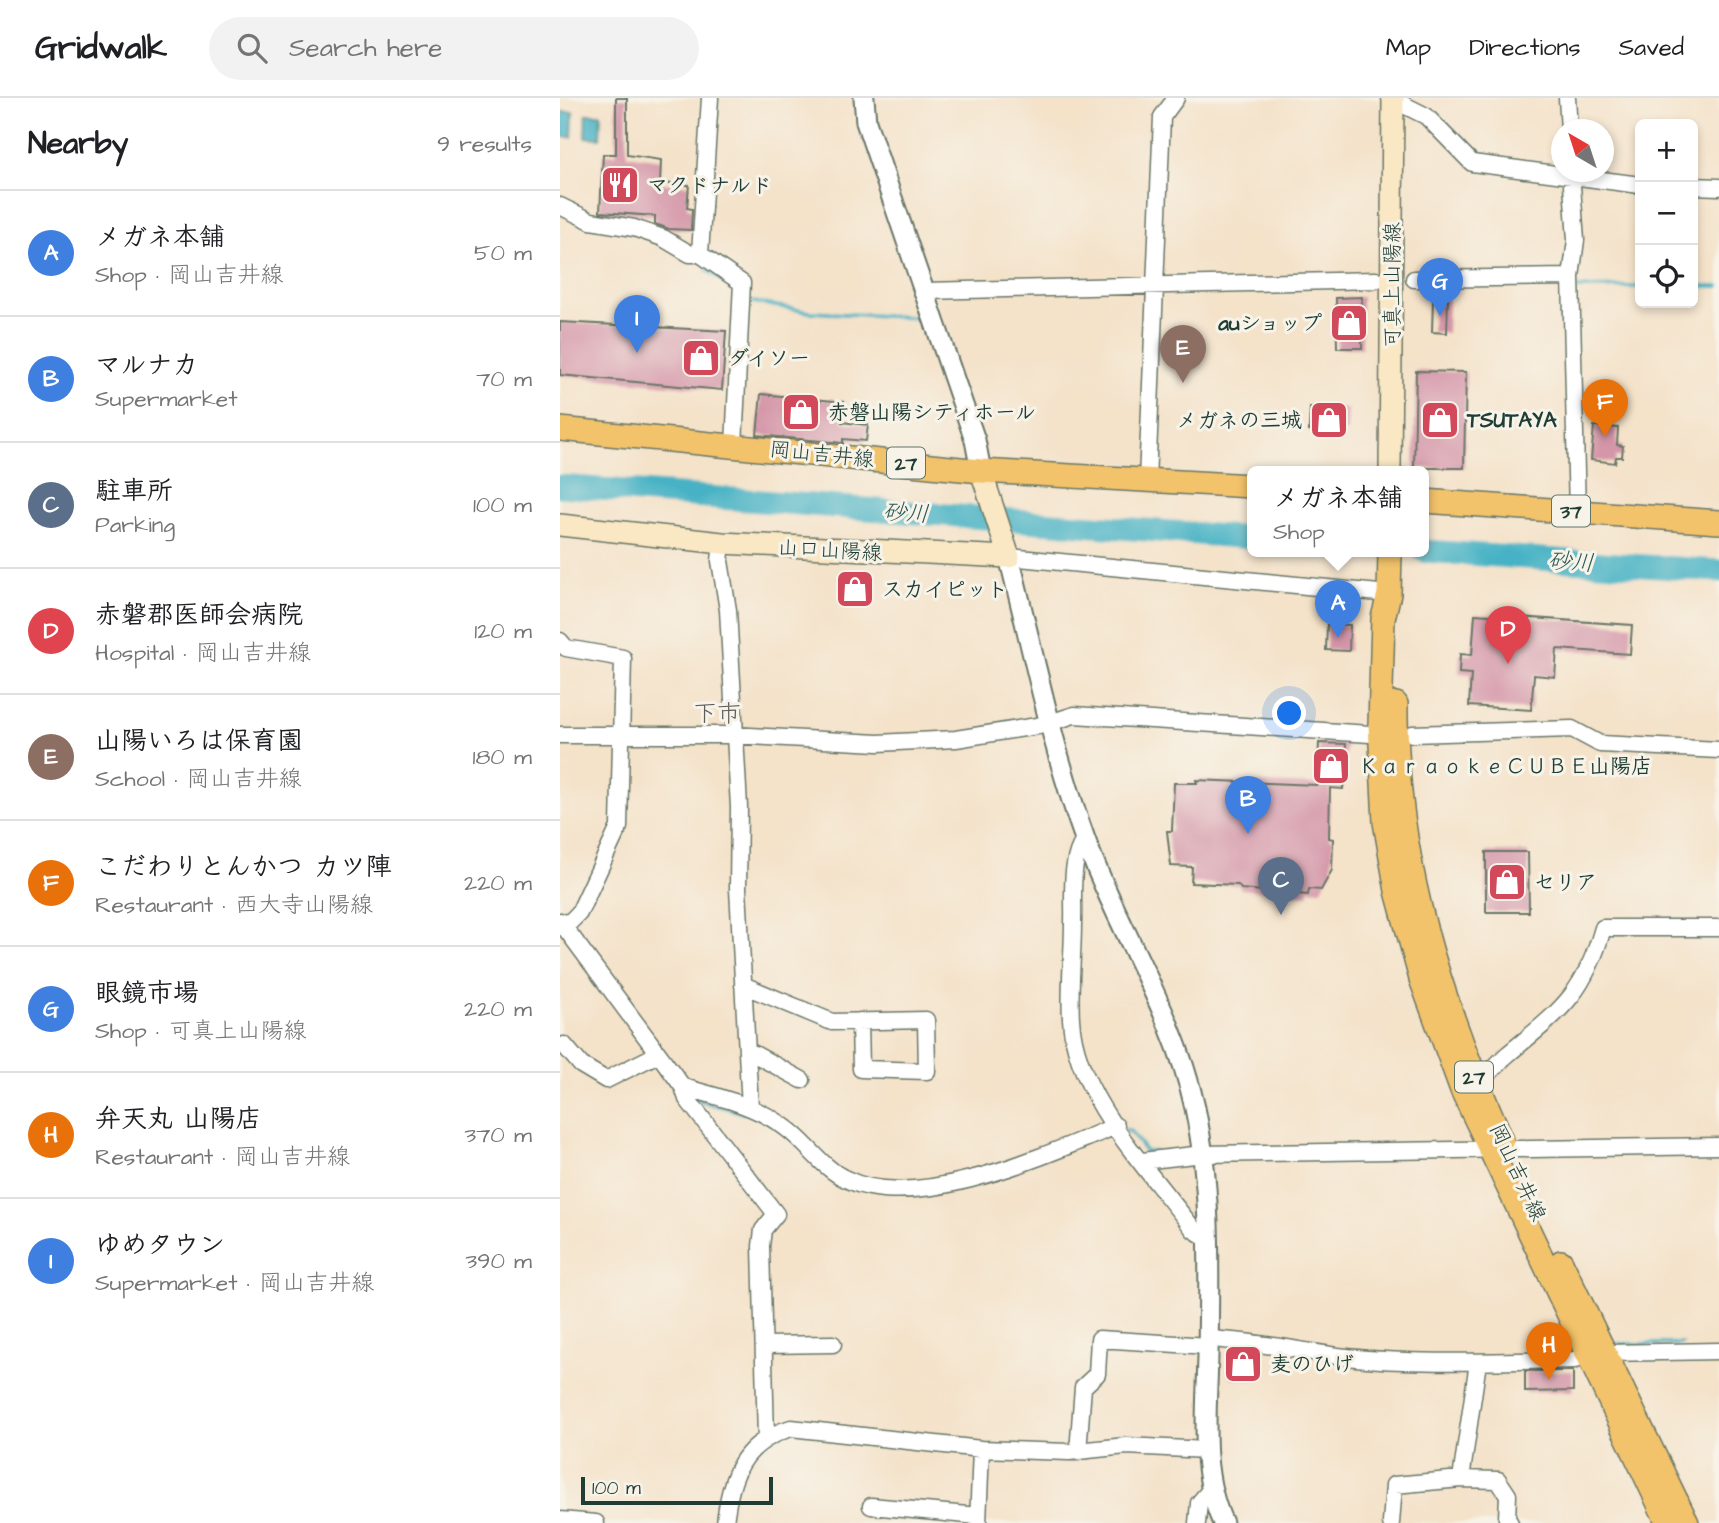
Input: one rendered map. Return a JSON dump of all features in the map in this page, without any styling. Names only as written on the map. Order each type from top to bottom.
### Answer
[{"type":"main road","name":"可真上山陽線","points":[[1390,466],[1392,98]]},
{"type":"main road","name":"岡山吉井線","points":[[560,429],[734,445],[985,481],[1147,481],[1247,486]]},
{"type":"main road","points":[[985,481],[1007,551]]},
{"type":"main road","name":"37","points":[[1429,488],[1719,522]]},
{"type":"main road","name":"37","points":[[1429,500],[1719,506]]},
{"type":"main road","name":"山口山陽線","points":[[560,525],[722,543],[1007,551]]},
{"type":"main road","name":"岡山吉井線","points":[[1390,557],[1389,594],[1383,618],[1380,725],[1385,822],[1397,891],[1421,979],[1444,1046],[1498,1148],[1596,1353],[1668,1523]]},
{"type":"main road","name":"岡山吉井線","points":[[1389,594],[1397,619],[1396,726],[1405,835],[1438,980],[1498,1148]]},
{"type":"main road","name":"岡山吉井線","points":[[1596,1353],[1687,1523]]},
{"type":"street","points":[[700,254],[709,98]]},
{"type":"street","points":[[864,98],[866,122],[975,440],[985,481]]},
{"type":"street","points":[[1147,481],[1162,117],[1176,98]]},
{"type":"street","points":[[1392,98],[1426,116],[1472,163],[1551,172]]},
{"type":"street","points":[[1567,98],[1568,119]]},
{"type":"street","points":[[1614,181],[1635,184]]},
{"type":"street","points":[[1572,182],[1576,240],[1571,277],[1577,504]]},
{"type":"street","points":[[1698,186],[1719,187]]},
{"type":"street","points":[[560,205],[591,221],[634,228],[663,238],[690,254],[700,254],[742,284],[734,445]]},
{"type":"street","points":[[1414,279],[1571,277]]},
{"type":"street","points":[[925,291],[1376,280]]},
{"type":"street","points":[[722,543],[720,561],[728,610],[739,807],[738,889],[750,1107]]},
{"type":"street","points":[[1223,1523],[1212,1489],[1207,1450],[1209,1239],[1203,1154],[1194,1106],[1179,1049],[1085,839],[1065,777],[1007,551],[1389,594]]},
{"type":"street","points":[[560,641],[566,648],[623,658],[619,827],[579,913],[562,928],[776,1214],[763,1230],[761,1246],[766,1438]]},
{"type":"street","points":[[560,736],[733,735],[878,743],[956,739],[1043,725],[1051,720],[1074,715],[1370,734]]},
{"type":"street","points":[[1412,734],[1572,729],[1601,744],[1719,750]]},
{"type":"street","points":[[1085,839],[1078,848],[1074,884],[1071,1021],[1088,1084],[1194,1230],[1209,1239]]},
{"type":"street","points":[[1477,1083],[1492,1074],[1502,1059],[1553,1017],[1574,994],[1592,965],[1603,928],[1719,928]]},
{"type":"street","points":[[743,985],[832,1022],[860,1021],[926,1020],[927,1070],[861,1069],[860,1021]]},
{"type":"street","points":[[561,1044],[581,1065],[606,1080],[658,1054]]},
{"type":"street","points":[[747,1050],[802,1080]]},
{"type":"street","points":[[683,1087],[750,1107],[788,1129],[808,1150],[846,1179],[879,1189],[915,1191],[972,1178],[1044,1155],[1116,1126]]},
{"type":"street","points":[[1142,1161],[1203,1154],[1719,1146]]},
{"type":"street","points":[[1078,1452],[1083,1387],[1097,1374],[1099,1339],[1208,1342],[1253,1340],[1348,1357],[1478,1362],[1575,1360],[1596,1353],[1719,1351]]},
{"type":"street","points":[[764,1345],[834,1344]]},
{"type":"street","points":[[1461,1479],[1478,1362]]},
{"type":"street","points":[[725,1523],[729,1489],[751,1449],[766,1438],[790,1428],[981,1449],[1078,1452],[1126,1446],[1207,1450]]},
{"type":"street","points":[[871,1506],[978,1520],[981,1449]]},
{"type":"street","points":[[1391,1523],[1394,1485],[1461,1479],[1497,1480],[1508,1495],[1507,1519],[1510,1523]]},
{"type":"street","points":[[1197,1523],[1199,1503],[1212,1489]]},
{"type":"street","points":[[560,1520],[596,1523]]},
{"type":"water","points":[[560,112],[573,112],[572,137],[560,137]]},
{"type":"water","points":[[586,114],[601,114],[600,138],[585,137]]},
{"type":"building","points":[[616,98],[627,98],[627,155],[661,160],[660,183],[689,185],[687,208],[692,209],[691,230],[669,229],[655,224],[655,216],[600,212],[603,154],[616,154]]},
{"type":"building","name":"auショップ","points":[[1362,297],[1362,348],[1337,348],[1336,298]]},
{"type":"building","points":[[1433,299],[1448,299],[1447,333],[1432,332]]},
{"type":"building","points":[[560,322],[726,331],[722,390],[560,375]]},
{"type":"building","name":"TSUTAYA","points":[[1416,371],[1466,372],[1464,468],[1414,466]]},
{"type":"building","name":"赤磐山陽シティホール","points":[[761,394],[844,402],[842,422],[868,425],[866,441],[843,439],[843,443],[757,435]]},
{"type":"building","name":"メガネの三城","points":[[1310,407],[1348,409],[1347,432],[1309,431]]},
{"type":"building","points":[[1594,426],[1618,428],[1617,445],[1623,446],[1622,457],[1616,457],[1615,463],[1591,460]]},
{"type":"building","name":"スカイピット","points":[[849,577],[862,578],[861,602],[848,601]]},
{"type":"building","points":[[1475,614],[1632,625],[1630,654],[1557,649],[1555,677],[1534,675],[1531,710],[1469,706],[1471,674],[1459,673],[1460,654],[1472,655]]},
{"type":"building","points":[[1327,624],[1350,625],[1349,651],[1326,650]]},
{"type":"building","points":[[1319,743],[1346,744],[1343,789],[1330,788],[1329,838],[1333,839],[1332,870],[1321,890],[1309,889],[1308,895],[1241,889],[1238,885],[1191,883],[1192,867],[1171,866],[1167,831],[1172,831],[1174,783],[1197,783],[1196,780],[1317,785]]},
{"type":"building","name":"セリア","points":[[1486,852],[1528,852],[1529,912],[1486,912]]},
{"type":"building","name":"麦のひげ","points":[[1232,1351],[1256,1354],[1255,1379],[1231,1378]]},
{"type":"building","points":[[1525,1371],[1573,1371],[1573,1391],[1525,1392]]},
{"type":"waterway","points":[[707,270],[731,287]]},
{"type":"waterway","points":[[1698,286],[1719,286]]},
{"type":"waterway","points":[[1578,288],[1635,287]]},
{"type":"waterway","points":[[753,302],[810,312],[923,318]]},
{"type":"waterway","name":"砂川","points":[[560,486],[1247,538]]},
{"type":"waterway","name":"砂川","points":[[1429,551],[1719,571]]},
{"type":"waterway","points":[[694,1099],[743,1113]]},
{"type":"waterway","points":[[1124,1131],[1129,1130],[1146,1152],[1157,1152]]},
{"type":"waterway","points":[[1609,1344],[1682,1344]]},
{"type":"place","name":"マクドナルド","points":[[620,185]]},
{"type":"place","name":"眼鏡市場","points":[[1440,316]]},
{"type":"place","name":"auショップ","points":[[1349,323]]},
{"type":"place","name":"ゆめタウン","points":[[637,353]]},
{"type":"place","name":"ダイソー","points":[[701,358]]},
{"type":"place","name":"山陽いろは保育園","points":[[1183,383]]},
{"type":"place","name":"赤磐山陽シティホール","points":[[801,412]]},
{"type":"place","name":"メガネの三城","points":[[1329,420]]},
{"type":"place","name":"TSUTAYA","points":[[1440,420]]},
{"type":"place","name":"こだわりとんかつ カツ陣","points":[[1605,437]]},
{"type":"place","name":"スカイピット","points":[[855,589]]},
{"type":"place","name":"メガネ本舗","points":[[1338,638]]},
{"type":"place","name":"赤磐郡医師会病院","points":[[1508,664]]},
{"type":"place","name":"ＫａｒａｏｋｅＣＵＢＥ山陽店","points":[[1331,766]]},
{"type":"place","name":"マルナカ","points":[[1248,834]]},
{"type":"place","name":"セリア","points":[[1507,882]]},
{"type":"place","name":"駐車所","points":[[1281,915]]},
{"type":"place","name":"麦のひげ","points":[[1243,1364]]},
{"type":"place","name":"弁天丸 山陽店","points":[[1549,1380]]},
{"type":"district","name":"下市","points":[[717,713]]}]
